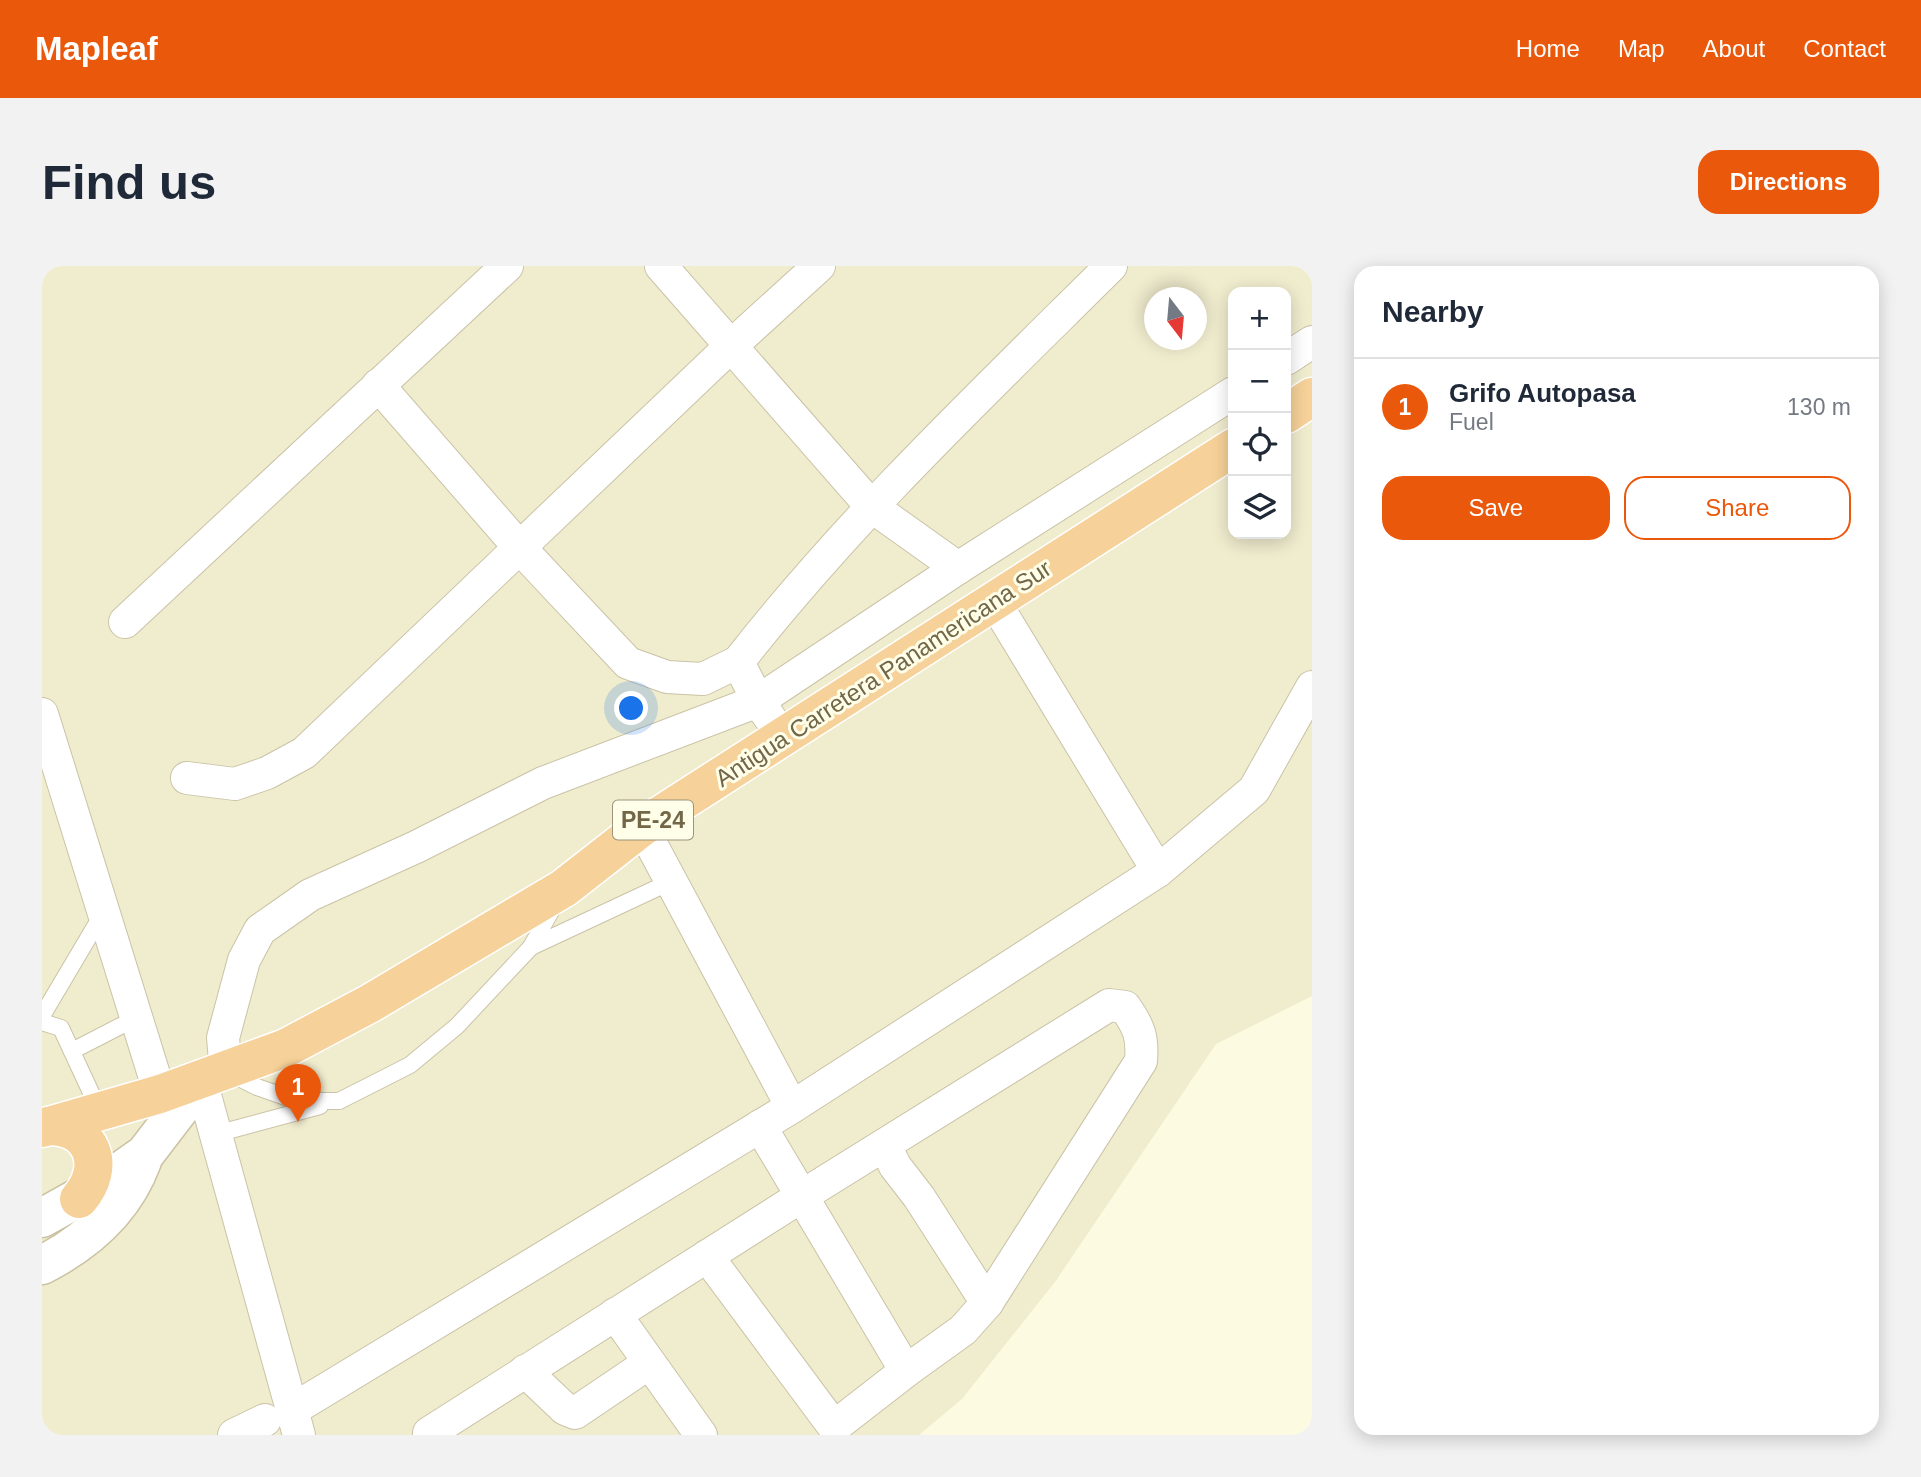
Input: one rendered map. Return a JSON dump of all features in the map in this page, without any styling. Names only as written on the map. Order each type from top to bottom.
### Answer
[{"type":"highway","points":[[1288,413],[1312,397]]},
{"type":"highway","name":"Antigua Carretera Panamericana Sur","points":[[45,1127],[213,1076],[286,1048],[369,1004],[564,888],[642,827],[1228,451]]},
{"type":"highway","points":[[45,1127],[59,1126],[70,1130],[79,1136],[93,1153],[92,1179],[79,1199]]},
{"type":"street","points":[[125,622],[507,266]]},
{"type":"street","points":[[660,266],[871,506],[958,568]]},
{"type":"street","points":[[187,778],[235,785],[267,773],[304,753],[732,345],[819,266]]},
{"type":"street","points":[[378,385],[519,547],[628,663],[667,677],[702,680],[738,662],[871,506],[1093,272]]},
{"type":"street","points":[[1291,356],[1312,342]]},
{"type":"street","points":[[285,1422],[216,1135],[213,1076],[244,960],[260,930],[310,895],[543,783],[758,701],[958,568],[1228,396]]},
{"type":"street","points":[[993,601],[1158,871]]},
{"type":"street","points":[[738,662],[758,701],[783,736]]},
{"type":"street","points":[[234,1435],[285,1422],[792,1107],[1158,871],[1254,790],[1312,687]]},
{"type":"street","points":[[42,714],[160,1094]]},
{"type":"street","points":[[642,827],[792,1107]]},
{"type":"street","points":[[429,1433],[525,1371],[615,1314],[802,1196],[1109,1005],[1125,1007],[1136,1023],[1143,1041],[1141,1061],[987,1303],[963,1330],[829,1431],[707,1256]]},
{"type":"street","points":[[42,1218],[79,1199],[145,1154],[213,1076]]},
{"type":"street","points":[[760,1126],[906,1371]]},
{"type":"street","points":[[885,1145],[895,1166],[919,1196],[987,1303]]},
{"type":"street","points":[[42,1265],[66,1252],[102,1224],[134,1184],[145,1154]]},
{"type":"street","points":[[615,1314],[701,1435]]},
{"type":"street","points":[[525,1371],[565,1409],[575,1413],[649,1363]]},
{"type":"lane","points":[[531,947],[670,882]]},
{"type":"lane","points":[[216,1135],[339,1101],[410,1065],[457,1026],[531,947],[564,888]]},
{"type":"lane","points":[[42,1016],[103,913]]},
{"type":"lane","points":[[72,1051],[136,1018]]},
{"type":"lane","points":[[42,1022],[61,1028],[100,1112]]},
{"type":"lane","points":[[213,1076],[257,1087],[296,1101],[339,1101]]},
{"type":"shaded area","points":[[42,266],[1312,266],[1312,996],[1216,1044],[1055,1282],[962,1399],[919,1435],[42,1435]]},
{"type":"place","name":"Grifo Autopasa","points":[[298,1122]]}]
